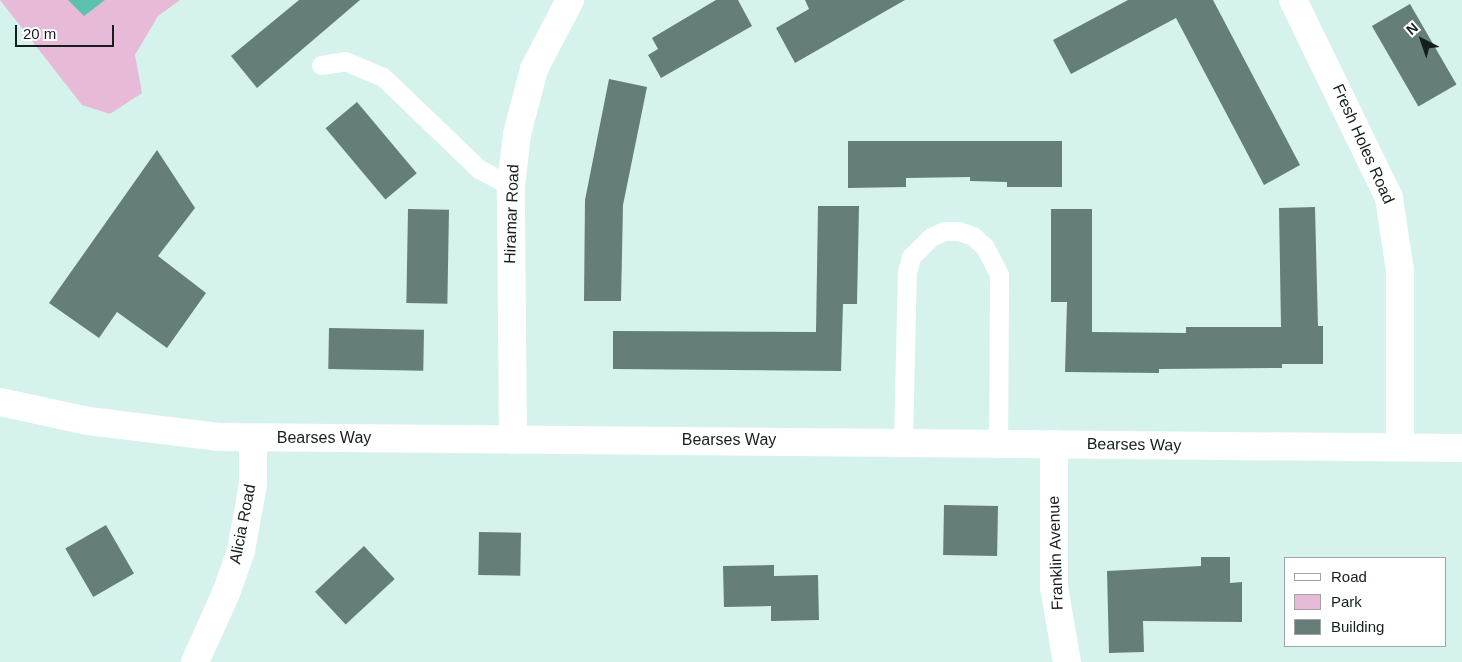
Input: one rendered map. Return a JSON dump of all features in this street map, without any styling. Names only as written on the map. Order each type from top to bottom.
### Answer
[{"type":"main road","name":"Hiramar Road","points":[[513,440],[511,186],[525,96],[544,46],[570,0]]},
{"type":"main road","name":"Fresh Holes Road","points":[[1293,0],[1389,198],[1400,271],[1400,447]]},
{"type":"main road","name":"Bearses Way","points":[[0,402],[88,421],[180,435],[252,438],[1462,448]]},
{"type":"main road","name":"Alicia Road","points":[[195,662],[226,593],[241,551],[252,484],[252,438]]},
{"type":"main road","name":"Franklin Avenue","points":[[1054,444],[1054,587],[1067,662]]},
{"type":"lane","points":[[321,64],[345,61],[383,77],[479,169],[511,186]]},
{"type":"lane","points":[[903,442],[907,272],[911,257],[931,237],[944,231],[959,231],[973,236],[984,247],[998,275],[998,443]]},
{"type":"green space","points":[[0,0],[180,0],[158,16],[135,55],[142,93],[110,114],[82,105]]},
{"type":"shaded area","points":[[68,0],[105,0],[84,16]]},
{"type":"building","points":[[299,0],[360,0],[257,88],[231,56]]},
{"type":"building","points":[[716,0],[738,0],[752,26],[661,78],[648,55],[658,49],[652,38]]},
{"type":"building","points":[[805,0],[905,0],[795,63],[776,28],[809,9]]},
{"type":"building","points":[[1128,0],[1213,0],[1300,165],[1264,185],[1176,18],[1071,74],[1053,40]]},
{"type":"building","points":[[1410,4],[1456,85],[1418,107],[1372,26]]},
{"type":"building","points":[[609,79],[647,87],[623,205],[621,301],[584,301],[585,200]]},
{"type":"building","points":[[357,102],[417,173],[385,200],[326,128]]},
{"type":"building","points":[[848,141],[1062,141],[1062,187],[1007,187],[1007,182],[970,181],[970,177],[906,178],[906,187],[848,188]]},
{"type":"building","points":[[157,150],[195,208],[158,256],[206,293],[167,348],[117,312],[99,338],[49,303]]},
{"type":"building","points":[[818,206],[859,206],[857,304],[843,304],[841,371],[613,369],[613,331],[816,332]]},
{"type":"building","points":[[1315,207],[1318,326],[1323,326],[1323,364],[1282,364],[1282,368],[1159,369],[1159,373],[1065,372],[1067,302],[1051,302],[1051,209],[1092,209],[1092,332],[1186,333],[1186,327],[1281,327],[1279,208]]},
{"type":"building","points":[[408,209],[449,210],[447,304],[406,303]]},
{"type":"building","points":[[329,328],[424,330],[423,371],[328,369]]},
{"type":"building","points":[[944,505],[998,506],[997,556],[943,555]]},
{"type":"building","points":[[106,525],[134,573],[93,597],[65,548]]},
{"type":"building","points":[[479,532],[521,533],[520,576],[478,575]]},
{"type":"building","points":[[364,546],[395,579],[346,625],[315,592]]},
{"type":"building","points":[[1201,557],[1230,557],[1230,583],[1242,582],[1242,622],[1143,621],[1144,652],[1109,653],[1107,571],[1201,566]]},
{"type":"building","points":[[774,565],[774,576],[818,575],[819,620],[771,621],[771,606],[724,607],[723,566]]}]
